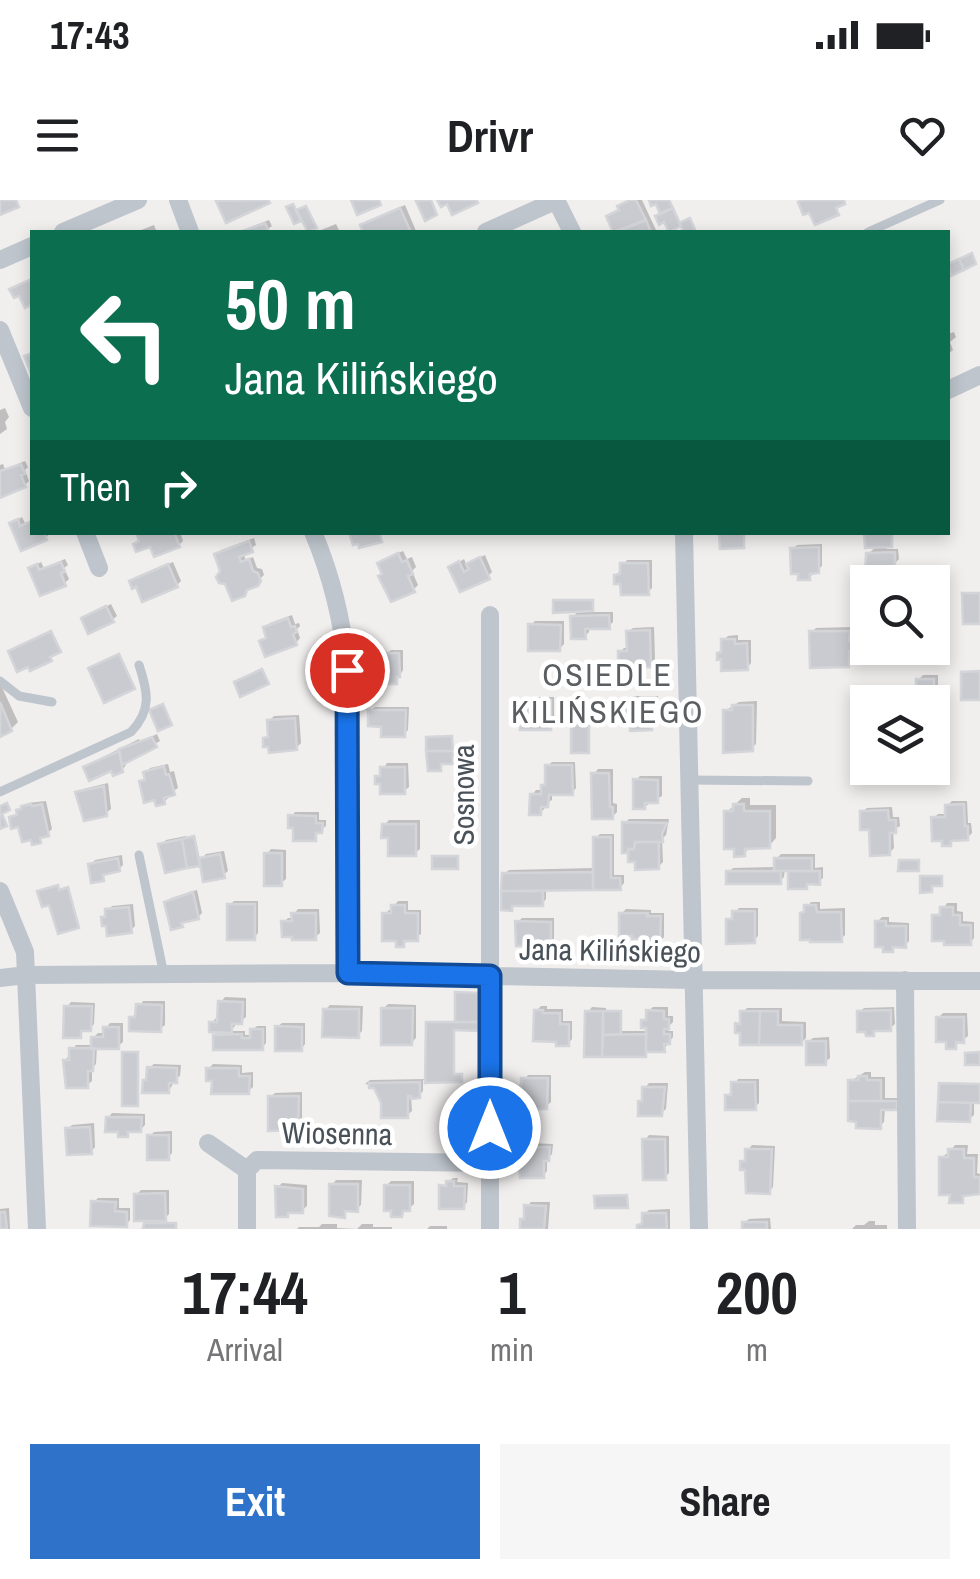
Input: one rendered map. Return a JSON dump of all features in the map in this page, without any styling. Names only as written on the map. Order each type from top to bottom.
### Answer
[{"type":"street","points":[[68,230],[138,200]]},
{"type":"street","points":[[178,200],[189,230]]},
{"type":"street","points":[[490,230],[556,200],[571,230]]},
{"type":"street","points":[[0,260],[30,247]]},
{"type":"street","points":[[0,330],[30,403]]},
{"type":"street","points":[[950,389],[980,375]]},
{"type":"street","points":[[86,535],[100,568]]},
{"type":"street","points":[[314,535],[334,593],[347,670],[348,973]]},
{"type":"street","points":[[684,535],[698,1229]]},
{"type":"street","name":"Sosnowa","points":[[490,615],[490,1229]]},
{"type":"street","points":[[0,891],[25,952],[37,1229]]},
{"type":"street","name":"Jana Kilińskiego","points":[[0,978],[348,973],[692,980],[980,980]]},
{"type":"street","points":[[905,980],[908,1229]]},
{"type":"street","points":[[208,1143],[246,1170],[247,1229]]},
{"type":"street","name":"Wiosenna","points":[[246,1170],[257,1160],[490,1163]]},
{"type":"lane","points":[[872,230],[940,200]]},
{"type":"lane","points":[[0,792],[132,732],[145,711],[148,690],[139,665]]},
{"type":"lane","points":[[0,681],[20,696],[52,702]]},
{"type":"lane","points":[[689,780],[808,781]]},
{"type":"lane","points":[[139,855],[164,974]]},
{"type":"building","points":[[0,200],[16,200],[19,207],[0,215]]},
{"type":"building","points":[[351,200],[379,200],[381,205],[357,215]]},
{"type":"building","points":[[431,200],[437,215],[425,221],[416,201]]},
{"type":"building","points":[[437,200],[478,203],[452,215],[447,204],[441,207]]},
{"type":"building","points":[[636,200],[646,220],[612,230],[606,216],[619,210],[617,206]]},
{"type":"building","points":[[649,200],[669,200],[673,208],[660,214],[656,204],[651,206]]},
{"type":"building","points":[[844,200],[845,204],[836,208],[839,215],[815,225],[809,213],[803,215],[798,202]]},
{"type":"building","points":[[216,201],[270,203],[226,223]]},
{"type":"building","points":[[293,204],[301,221],[294,224],[286,207]]},
{"type":"building","points":[[306,206],[317,228],[307,230],[296,210]]},
{"type":"building","points":[[400,208],[410,230],[362,230],[360,225]]},
{"type":"building","points":[[673,208],[681,226],[668,230],[664,222],[659,225],[655,216]]},
{"type":"building","points":[[690,218],[695,230],[683,230],[679,223]]},
{"type":"building","points":[[646,220],[650,230],[622,230]]},
{"type":"building","points":[[265,223],[268,230],[246,230]]},
{"type":"building","points":[[972,253],[976,264],[964,270],[959,259]]},
{"type":"building","points":[[959,259],[964,270],[951,276],[950,263]]},
{"type":"building","points":[[30,280],[30,306],[25,308],[19,296],[14,298],[9,289]]},
{"type":"building","points":[[21,464],[26,487],[0,498],[0,471]]},
{"type":"building","points":[[18,519],[20,526],[30,522],[30,535],[45,535],[47,540],[21,551],[9,523]]},
{"type":"building","points":[[137,535],[175,535],[180,547],[154,557],[150,547],[136,552],[133,544],[139,541]]},
{"type":"building","points":[[350,535],[380,535],[382,542],[359,548],[358,544],[353,545]]},
{"type":"building","points":[[719,535],[744,535],[744,548],[720,549]]},
{"type":"building","points":[[864,535],[892,535],[892,547],[865,548]]},
{"type":"building","points":[[249,541],[253,552],[239,557],[241,562],[249,559],[261,581],[247,590],[245,596],[232,601],[225,584],[216,577],[220,571],[214,554]]},
{"type":"building","points":[[819,547],[819,573],[810,574],[810,580],[798,580],[798,574],[791,574],[790,548]]},
{"type":"building","points":[[895,552],[895,565],[865,565],[866,553]]},
{"type":"building","points":[[398,553],[402,562],[407,560],[415,592],[391,602],[378,576],[382,574],[377,563]]},
{"type":"building","points":[[480,557],[490,579],[460,592],[448,567],[459,561],[464,572],[469,569],[466,564]]},
{"type":"building","points":[[61,562],[66,586],[40,596],[28,568],[37,564],[39,570]]},
{"type":"building","points":[[620,563],[648,563],[649,595],[621,595],[620,584],[614,584],[614,575],[620,574]]},
{"type":"building","points":[[168,564],[178,587],[142,602],[129,581]]},
{"type":"building","points":[[962,593],[980,593],[980,624],[963,624]]},
{"type":"building","points":[[553,600],[593,600],[593,611],[553,613]]},
{"type":"building","points":[[106,606],[114,622],[88,634],[81,618]]},
{"type":"building","points":[[609,615],[610,629],[585,629],[586,639],[571,639],[570,616]]},
{"type":"building","points":[[288,618],[297,632],[293,634],[297,645],[265,657],[259,641],[266,638],[263,627]]},
{"type":"building","points":[[528,624],[561,625],[560,651],[528,651]]},
{"type":"building","points":[[650,630],[651,667],[627,668],[627,661],[618,662],[618,651],[627,651],[626,631]]},
{"type":"building","points":[[51,631],[61,652],[30,671],[28,667],[17,672],[8,651]]},
{"type":"building","points":[[809,631],[850,631],[849,667],[810,668]]},
{"type":"building","points":[[721,639],[747,643],[748,670],[721,671],[717,653],[721,652]]},
{"type":"building","points":[[384,653],[399,653],[397,684],[384,684]]},
{"type":"building","points":[[119,654],[135,689],[104,703],[88,668]]},
{"type":"building","points":[[262,669],[269,684],[240,697],[234,682]]},
{"type":"building","points":[[980,671],[980,700],[961,700],[961,672]]},
{"type":"building","points":[[916,679],[934,679],[934,685],[916,685]]},
{"type":"building","points":[[655,699],[652,730],[630,731],[626,700]]},
{"type":"building","points":[[521,700],[551,700],[551,730],[520,730]]},
{"type":"building","points":[[0,702],[12,731],[0,737]]},
{"type":"building","points":[[163,704],[172,725],[158,731],[149,710]]},
{"type":"building","points":[[732,705],[753,705],[753,751],[723,753],[723,710],[732,710]]},
{"type":"building","points":[[368,710],[406,710],[405,737],[381,737],[381,727],[368,726]]},
{"type":"building","points":[[295,718],[297,750],[269,753],[268,747],[263,747],[263,738],[268,737],[267,720]]},
{"type":"building","points":[[571,723],[589,723],[589,753],[571,753]]},
{"type":"building","points":[[452,736],[453,751],[426,751],[426,737]]},
{"type":"building","points":[[152,737],[157,747],[122,765],[119,749]]},
{"type":"building","points":[[119,751],[123,772],[113,776],[111,771],[89,781],[83,767]]},
{"type":"building","points":[[426,751],[453,751],[453,764],[441,764],[441,771],[428,771]]},
{"type":"building","points":[[545,765],[572,765],[573,795],[549,795],[548,807],[541,807],[541,815],[529,815],[530,794],[541,794],[541,785],[545,785]]},
{"type":"building","points":[[164,766],[175,795],[164,798],[165,804],[156,806],[154,800],[144,803],[139,781],[145,780],[143,772]]},
{"type":"building","points":[[380,767],[405,767],[405,794],[380,794],[375,776],[380,776]]},
{"type":"building","points":[[591,773],[609,773],[613,819],[592,819]]},
{"type":"building","points":[[633,779],[658,780],[658,803],[645,803],[645,809],[633,809]]},
{"type":"building","points":[[104,786],[107,816],[84,821],[75,792]]},
{"type":"building","points":[[7,803],[10,810],[2,814],[7,826],[0,829],[0,806]]},
{"type":"building","points":[[42,804],[49,836],[32,845],[31,840],[22,842],[18,827],[11,829],[9,817],[17,815],[21,806]]},
{"type":"building","points":[[733,804],[744,804],[744,811],[770,811],[770,848],[745,849],[745,856],[734,857],[734,849],[724,849],[724,811],[733,811]]},
{"type":"building","points":[[964,804],[968,840],[951,841],[951,846],[932,841],[931,817],[945,817],[945,805]]},
{"type":"building","points":[[888,810],[889,820],[896,820],[896,833],[890,833],[890,855],[870,856],[869,830],[860,830],[860,811]]},
{"type":"building","points":[[288,815],[316,816],[316,823],[323,823],[322,833],[316,833],[316,841],[293,841]]},
{"type":"building","points":[[622,822],[667,823],[663,842],[635,842],[634,849],[622,853]]},
{"type":"building","points":[[382,824],[416,824],[416,856],[388,856],[388,838],[381,838]]},
{"type":"building","points":[[194,836],[200,866],[187,868],[182,839]]},
{"type":"building","points":[[593,837],[611,837],[611,878],[620,878],[621,890],[593,890]]},
{"type":"building","points":[[182,839],[187,868],[165,873],[158,844]]},
{"type":"building","points":[[635,842],[659,842],[659,869],[635,870],[635,862],[628,862],[628,849],[634,849]]},
{"type":"building","points":[[264,853],[282,853],[282,886],[264,886]]},
{"type":"building","points":[[220,854],[225,878],[203,882],[199,858]]},
{"type":"building","points":[[432,856],[458,856],[458,869],[432,869]]},
{"type":"building","points":[[118,858],[120,871],[103,875],[104,881],[91,883],[88,864]]},
{"type":"building","points":[[774,858],[812,858],[812,871],[774,871]]},
{"type":"building","points":[[899,860],[919,860],[919,871],[898,871]]},
{"type":"building","points":[[726,871],[781,871],[781,884],[726,884]]},
{"type":"building","points":[[788,871],[820,871],[820,885],[788,889]]},
{"type":"building","points":[[593,872],[593,890],[501,891],[502,873]]},
{"type":"building","points":[[920,876],[942,876],[942,886],[932,886],[932,892],[920,893]]},
{"type":"building","points":[[58,885],[59,890],[68,887],[79,928],[58,934],[49,905],[42,907],[37,891]]},
{"type":"building","points":[[501,891],[543,891],[543,906],[501,910]]},
{"type":"building","points":[[193,892],[199,919],[171,930],[164,902]]},
{"type":"building","points":[[227,904],[255,904],[255,940],[227,940]]},
{"type":"building","points":[[391,905],[405,905],[405,913],[418,913],[418,941],[404,941],[404,947],[396,947],[396,941],[382,941],[382,913],[391,913]]},
{"type":"building","points":[[804,905],[816,905],[817,912],[841,912],[842,942],[800,940],[800,913],[804,912]]},
{"type":"building","points":[[129,907],[132,933],[107,936],[101,917],[105,917],[105,909]]},
{"type":"building","points":[[940,907],[953,907],[953,915],[960,915],[960,925],[971,925],[971,945],[932,941],[932,915],[940,915]]},
{"type":"building","points":[[732,911],[755,911],[755,943],[726,944],[726,919],[732,919]]},
{"type":"building","points":[[291,913],[316,913],[316,940],[282,937],[281,921],[292,921]]},
{"type":"building","points":[[619,913],[661,916],[660,944],[619,936]]},
{"type":"building","points":[[515,921],[551,922],[551,946],[516,946]]},
{"type":"building","points":[[875,921],[886,921],[886,926],[906,926],[906,948],[893,947],[893,952],[883,952],[883,947],[875,947]]},
{"type":"building","points":[[455,992],[478,993],[478,1022],[455,1022]]},
{"type":"building","points":[[218,1001],[243,1002],[242,1024],[232,1024],[232,1033],[209,1032],[209,1022],[217,1022]]},
{"type":"building","points":[[136,1004],[162,1005],[161,1032],[129,1031],[129,1017],[135,1017]]},
{"type":"building","points":[[64,1006],[92,1006],[91,1031],[81,1031],[81,1038],[63,1038]]},
{"type":"building","points":[[381,1008],[413,1008],[412,1045],[381,1045]]},
{"type":"building","points":[[323,1009],[359,1009],[359,1038],[322,1037]]},
{"type":"building","points":[[534,1010],[560,1013],[560,1024],[569,1024],[569,1046],[533,1041]]},
{"type":"building","points":[[646,1010],[664,1011],[664,1019],[669,1019],[669,1029],[664,1029],[664,1034],[670,1034],[670,1044],[664,1044],[665,1052],[646,1052],[646,1028],[641,1028],[641,1020],[646,1020]]},
{"type":"building","points":[[891,1010],[891,1031],[874,1031],[874,1036],[857,1032],[857,1011]]},
{"type":"building","points":[[585,1011],[603,1011],[602,1057],[584,1057]]},
{"type":"building","points":[[603,1011],[621,1011],[621,1034],[603,1035]]},
{"type":"building","points":[[740,1011],[760,1011],[759,1045],[740,1045],[735,1023],[740,1024]]},
{"type":"building","points":[[760,1011],[778,1011],[778,1025],[802,1025],[802,1045],[759,1045]]},
{"type":"building","points":[[936,1017],[964,1017],[964,1043],[956,1042],[956,1049],[946,1049],[946,1042],[936,1042]]},
{"type":"building","points":[[426,1022],[478,1022],[478,1031],[454,1030],[454,1074],[462,1074],[462,1082],[425,1083]]},
{"type":"building","points":[[275,1026],[302,1027],[302,1051],[275,1051]]},
{"type":"building","points":[[103,1027],[119,1027],[119,1049],[91,1049],[91,1037],[103,1037]]},
{"type":"building","points":[[250,1029],[263,1029],[263,1050],[213,1050],[213,1035],[242,1034],[242,1038],[250,1038]]},
{"type":"building","points":[[646,1034],[646,1057],[602,1057],[603,1035]]},
{"type":"building","points":[[806,1041],[826,1041],[826,1065],[806,1065]]},
{"type":"building","points":[[69,1048],[94,1048],[88,1088],[66,1088],[63,1060],[69,1060]]},
{"type":"building","points":[[122,1052],[138,1052],[138,1106],[122,1106]]},
{"type":"building","points":[[980,1052],[980,1065],[965,1065],[965,1053]]},
{"type":"building","points":[[147,1067],[177,1068],[177,1083],[169,1083],[169,1093],[142,1093]]},
{"type":"building","points":[[206,1068],[239,1068],[239,1076],[250,1076],[249,1094],[211,1094],[212,1081],[206,1081]]},
{"type":"building","points":[[858,1076],[881,1080],[881,1101],[848,1101],[848,1080],[858,1080]]},
{"type":"building","points":[[521,1078],[548,1078],[547,1109],[521,1109],[521,1096],[515,1096],[515,1087],[521,1087]]},
{"type":"building","points":[[420,1082],[420,1098],[408,1096],[408,1118],[381,1118],[381,1103],[369,1083]]},
{"type":"building","points":[[731,1082],[755,1082],[756,1110],[725,1110],[725,1095],[731,1095]]},
{"type":"building","points":[[939,1083],[980,1084],[980,1103],[938,1102]]},
{"type":"building","points":[[642,1087],[665,1087],[662,1116],[638,1116]]},
{"type":"building","points":[[268,1096],[299,1096],[298,1130],[268,1131]]},
{"type":"building","points":[[848,1101],[897,1101],[897,1110],[881,1110],[881,1129],[856,1128],[856,1122],[848,1121]]},
{"type":"building","points":[[938,1102],[971,1103],[970,1122],[937,1121]]},
{"type":"building","points":[[106,1117],[142,1117],[141,1132],[118,1137],[118,1132],[105,1132]]},
{"type":"building","points":[[90,1127],[92,1154],[67,1155],[65,1128]]},
{"type":"building","points":[[147,1135],[169,1135],[169,1160],[147,1160]]},
{"type":"building","points":[[642,1139],[665,1139],[666,1180],[643,1180]]},
{"type":"building","points":[[550,1147],[549,1161],[544,1161],[544,1178],[520,1178],[517,1149]]},
{"type":"building","points":[[745,1149],[772,1149],[770,1194],[746,1193],[745,1170],[740,1170]]},
{"type":"building","points":[[948,1149],[964,1149],[964,1158],[974,1158],[974,1177],[980,1177],[980,1194],[963,1196],[963,1203],[949,1203],[950,1195],[939,1195],[939,1157],[948,1157]]},
{"type":"building","points":[[446,1181],[465,1186],[464,1209],[439,1209],[439,1185],[446,1186]]},
{"type":"building","points":[[329,1184],[358,1184],[358,1212],[345,1211],[345,1218],[329,1216]]},
{"type":"building","points":[[384,1185],[410,1185],[410,1211],[403,1211],[402,1217],[391,1217],[391,1211],[384,1211]]},
{"type":"building","points":[[275,1186],[303,1189],[303,1213],[276,1217]]},
{"type":"building","points":[[165,1193],[166,1221],[134,1221],[134,1194]]},
{"type":"building","points":[[627,1195],[628,1208],[595,1208],[594,1196]]},
{"type":"building","points":[[91,1201],[116,1202],[115,1211],[127,1212],[127,1227],[90,1226]]},
{"type":"building","points":[[524,1205],[546,1206],[544,1229],[520,1229]]},
{"type":"building","points":[[0,1212],[5,1212],[7,1229],[0,1229]]},
{"type":"building","points":[[642,1213],[666,1213],[667,1229],[637,1229],[642,1224]]},
{"type":"building","points":[[742,1222],[767,1222],[767,1229],[742,1229]]},
{"type":"building","points":[[144,1223],[176,1223],[176,1229],[143,1229]]},
{"type":"district","name":"OSIEDLE KILIŃSKIEGO","points":[[608,692]]},
{"type":"route","points":[[347,670],[348,973],[490,976],[490,1128]]}]
